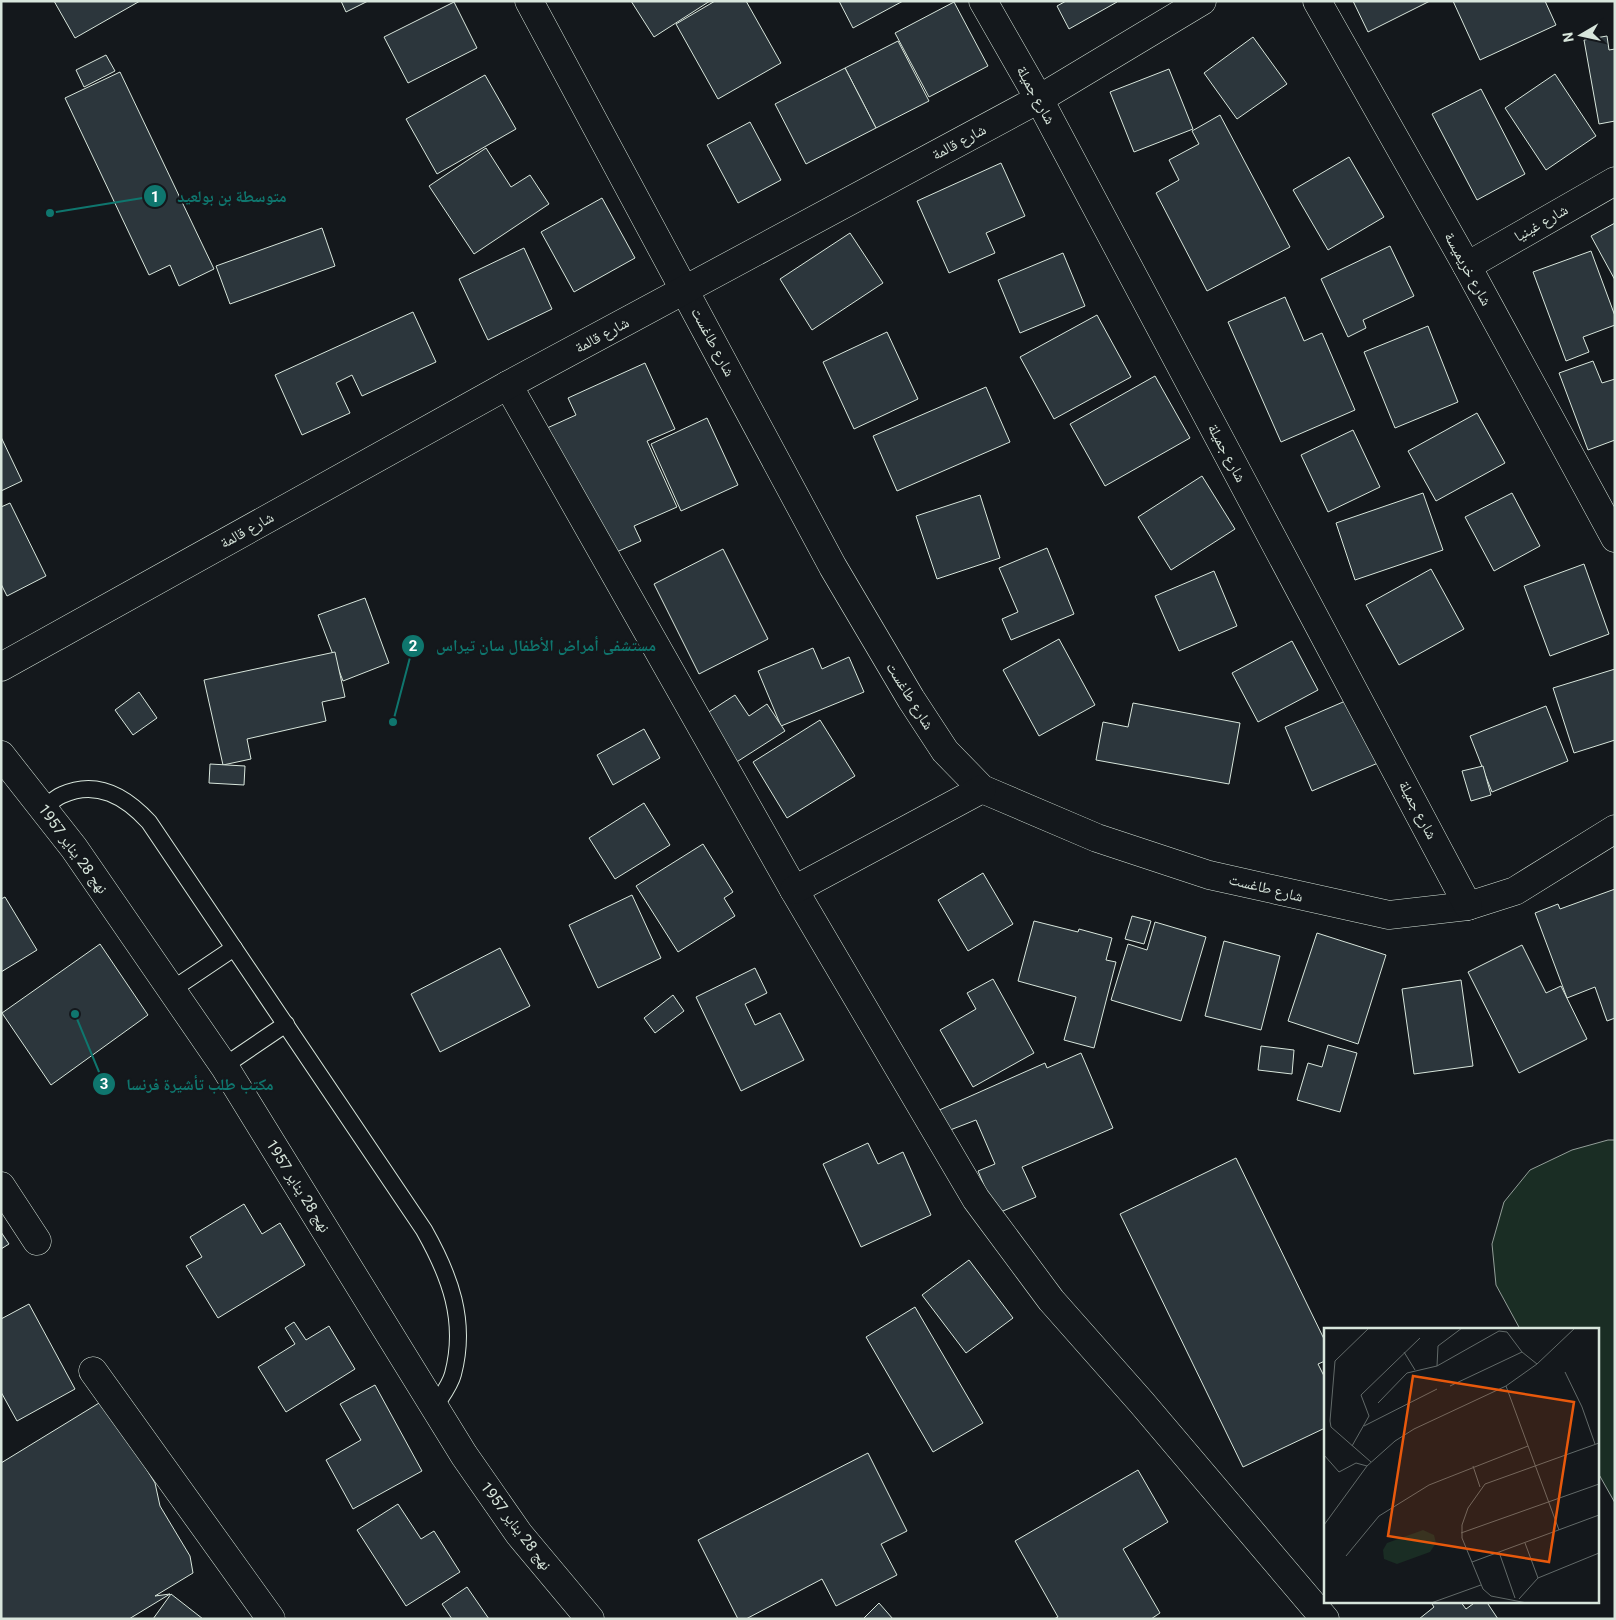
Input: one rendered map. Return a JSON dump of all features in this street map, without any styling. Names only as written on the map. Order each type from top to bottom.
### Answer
[{"type":"street","name":"شارع طاغست","points":[[529,1],[833,567],[901,682],[945,751],[982,789],[1097,838],[1209,875],[1296,896],[1389,915],[1468,906],[1515,891],[1615,829]]},
{"type":"street","name":"شارع جميلة","points":[[983,1],[1039,99],[1468,906]]},
{"type":"street","name":"شارع قالمة","points":[[1,667],[508,385],[1039,99],[1202,1]]},
{"type":"street","name":"شارع خريميسة","points":[[1317,1],[1467,266],[1606,502],[1615,538]]},
{"type":"street","name":"شارع غينيا","points":[[1467,266],[1615,181]]},
{"type":"street","points":[[508,385],[794,890],[976,1199],[1051,1300],[1142,1403],[1325,1619]]},
{"type":"street","name":"نهج 28 يناير 1957","points":[[1,755],[74,848],[173,989],[224,1066],[434,1408],[519,1534],[590,1619]]},
{"type":"street","points":[[794,890],[982,789]]},
{"type":"street","points":[[1,1186],[37,1241]]},
{"type":"street","points":[[93,1371],[271,1619]]},
{"type":"lane","points":[[43,809],[62,795],[86,789],[110,792],[132,804],[149,822],[424,1230],[443,1263],[454,1300],[458,1338],[453,1376],[434,1408]]},
{"type":"lane","points":[[173,989],[234,948]]},
{"type":"lane","points":[[224,1066],[286,1024]]},
{"type":"green space","points":[[1608,1140],[1615,1140],[1615,1503],[1598,1473],[1598,1328],[1519,1328],[1496,1285],[1492,1244],[1504,1202],[1530,1170],[1572,1150]]},
{"type":"building","points":[[54,1],[140,1],[75,38]]},
{"type":"building","points":[[341,1],[368,1],[346,12]]},
{"type":"building","points":[[631,1],[710,1],[654,37]]},
{"type":"building","points":[[715,1],[746,1],[781,63],[718,99],[676,24]]},
{"type":"building","points":[[839,1],[903,1],[853,28]]},
{"type":"building","points":[[1066,1],[1117,2],[1069,29],[1057,6]]},
{"type":"building","points":[[1353,1],[1430,1],[1368,32]]},
{"type":"building","points":[[1453,1],[1545,1],[1556,25],[1480,60]]},
{"type":"building","points":[[454,2],[477,48],[408,83],[384,37]]},
{"type":"building","points":[[954,2],[988,66],[929,97],[895,33]]},
{"type":"building","points":[[1607,36],[1609,50],[1615,49],[1615,121],[1599,124],[1584,40]]},
{"type":"building","points":[[1253,37],[1287,84],[1237,119],[1204,73]]},
{"type":"building","points":[[898,41],[929,101],[876,128],[845,68]]},
{"type":"building","points":[[106,55],[115,71],[84,87],[76,70]]},
{"type":"building","points":[[845,68],[876,128],[806,164],[775,104]]},
{"type":"building","points":[[1169,69],[1193,129],[1134,152],[1110,92]]},
{"type":"building","points":[[120,72],[214,269],[179,286],[170,265],[149,275],[65,98]]},
{"type":"building","points":[[1555,74],[1596,136],[1546,170],[1505,108]]},
{"type":"building","points":[[485,75],[516,129],[437,174],[406,119]]},
{"type":"building","points":[[1481,89],[1525,174],[1477,200],[1432,114]]},
{"type":"building","points":[[1220,115],[1290,247],[1207,291],[1156,193],[1179,180],[1169,160],[1199,144],[1192,131]]},
{"type":"building","points":[[750,122],[781,180],[738,203],[707,145]]},
{"type":"building","points":[[486,148],[511,187],[530,175],[549,204],[474,254],[429,186]]},
{"type":"building","points":[[1349,157],[1384,217],[1328,250],[1293,190]]},
{"type":"building","points":[[1001,163],[1025,216],[986,233],[995,253],[949,273],[917,201]]},
{"type":"building","points":[[602,198],[635,258],[574,292],[541,232]]},
{"type":"building","points":[[1615,223],[1615,280],[1591,236]]},
{"type":"building","points":[[322,228],[335,266],[230,304],[216,266]]},
{"type":"building","points":[[850,233],[883,283],[812,330],[780,279]]},
{"type":"building","points":[[1390,246],[1414,296],[1363,320],[1366,328],[1348,337],[1321,279]]},
{"type":"building","points":[[524,248],[552,309],[488,340],[459,279]]},
{"type":"building","points":[[1591,251],[1615,316],[1615,325],[1583,337],[1589,352],[1566,361],[1533,272]]},
{"type":"building","points":[[1063,253],[1085,306],[1020,333],[998,280]]},
{"type":"building","points":[[1285,297],[1304,341],[1322,333],[1355,410],[1281,442],[1228,322]]},
{"type":"building","points":[[413,312],[436,362],[362,396],[352,375],[336,383],[350,413],[302,435],[275,375]]},
{"type":"building","points":[[1097,315],[1131,377],[1054,419],[1020,357]]},
{"type":"building","points":[[1428,326],[1458,402],[1395,428],[1364,352]]},
{"type":"building","points":[[887,332],[918,399],[854,429],[823,362]]},
{"type":"building","points":[[1593,361],[1602,383],[1615,379],[1615,440],[1588,450],[1559,373]]},
{"type":"building","points":[[645,363],[675,429],[647,441],[677,507],[634,526],[641,541],[610,555],[536,433],[576,415],[568,398]]},
{"type":"building","points":[[1155,376],[1190,438],[1105,486],[1070,424]]},
{"type":"building","points":[[986,387],[1010,442],[897,491],[873,436]]},
{"type":"building","points":[[1477,413],[1505,463],[1436,501],[1408,451]]},
{"type":"building","points":[[707,418],[738,485],[681,511],[651,444]]},
{"type":"building","points":[[1353,430],[1380,487],[1328,512],[1301,455]]},
{"type":"building","points":[[1,437],[22,481],[1,491]]},
{"type":"building","points":[[1202,476],[1235,529],[1171,570],[1138,517]]},
{"type":"building","points":[[1423,493],[1443,550],[1355,580],[1336,523]]},
{"type":"building","points":[[1512,493],[1540,546],[1494,571],[1465,517]]},
{"type":"building","points":[[980,495],[1000,558],[937,579],[916,516]]},
{"type":"building","points":[[10,503],[46,576],[7,596],[1,584],[1,507]]},
{"type":"building","points":[[1047,548],[1074,614],[1011,640],[1002,619],[1018,612],[999,568]]},
{"type":"building","points":[[723,549],[768,639],[699,674],[654,584]]},
{"type":"building","points":[[1584,564],[1609,634],[1550,656],[1524,586]]},
{"type":"building","points":[[1431,569],[1464,629],[1399,665],[1366,605]]},
{"type":"building","points":[[1214,571],[1237,626],[1179,651],[1155,596]]},
{"type":"building","points":[[365,598],[389,663],[343,681],[318,615]]},
{"type":"building","points":[[1059,639],[1095,705],[1039,736],[1003,670]]},
{"type":"building","points":[[1292,641],[1318,690],[1258,722],[1232,673]]},
{"type":"building","points":[[813,648],[822,669],[849,657],[864,692],[781,726],[758,671]]},
{"type":"building","points":[[335,652],[345,697],[322,702],[326,721],[247,739],[251,759],[223,765],[204,680]]},
{"type":"building","points":[[1615,669],[1615,740],[1574,753],[1553,688]]},
{"type":"building","points":[[139,692],[157,718],[133,735],[115,710]]},
{"type":"building","points":[[735,695],[749,716],[767,704],[785,731],[735,763],[704,715]]},
{"type":"building","points":[[1350,699],[1378,763],[1312,791],[1285,727]]},
{"type":"building","points":[[1133,703],[1240,723],[1229,784],[1096,760],[1103,722],[1128,727]]},
{"type":"building","points":[[1546,706],[1568,761],[1492,792],[1470,736]]},
{"type":"building","points":[[820,720],[855,776],[787,818],[753,762]]},
{"type":"building","points":[[644,729],[660,758],[613,785],[597,755]]},
{"type":"building","points":[[210,764],[245,766],[244,785],[209,783]]},
{"type":"building","points":[[1483,766],[1491,795],[1471,801],[1462,771]]},
{"type":"building","points":[[644,803],[670,845],[615,879],[589,838]]},
{"type":"building","points":[[703,844],[733,892],[724,898],[735,916],[678,952],[636,886]]},
{"type":"building","points":[[983,873],[1013,924],[968,951],[938,900]]},
{"type":"building","points":[[1615,889],[1615,1018],[1607,1021],[1595,987],[1567,998],[1535,913],[1558,904],[1560,909]]},
{"type":"building","points":[[632,895],[661,958],[598,988],[569,925]]},
{"type":"building","points":[[5,897],[37,950],[1,972],[1,899]]},
{"type":"building","points":[[1132,916],[1151,921],[1144,944],[1125,939]]},
{"type":"building","points":[[1034,921],[1078,932],[1079,929],[1112,938],[1106,960],[1116,962],[1094,1048],[1064,1040],[1076,997],[1018,981]]},
{"type":"building","points":[[1155,922],[1206,937],[1181,1021],[1111,1000],[1128,944],[1147,950]]},
{"type":"building","points":[[1317,933],[1386,955],[1358,1044],[1288,1021]]},
{"type":"building","points":[[1224,941],[1280,956],[1261,1030],[1205,1016]]},
{"type":"building","points":[[100,944],[148,1015],[51,1085],[2,1013]]},
{"type":"building","points":[[1522,945],[1546,993],[1561,986],[1587,1039],[1519,1073],[1468,972]]},
{"type":"building","points":[[500,948],[530,1006],[440,1052],[411,994]]},
{"type":"building","points":[[755,968],[767,993],[745,1004],[755,1025],[780,1013],[804,1060],[741,1091],[696,997]]},
{"type":"building","points":[[993,979],[1034,1053],[973,1087],[940,1030],[976,1009],[967,993]]},
{"type":"building","points":[[1461,980],[1473,1066],[1414,1074],[1402,989]]},
{"type":"building","points":[[673,995],[684,1011],[655,1033],[644,1018]]},
{"type":"building","points":[[1328,1045],[1357,1053],[1340,1112],[1297,1100],[1308,1063],[1322,1067]]},
{"type":"building","points":[[1261,1046],[1294,1050],[1292,1074],[1258,1070]]},
{"type":"building","points":[[1081,1053],[1113,1128],[1022,1167],[1036,1197],[996,1214],[978,1171],[995,1164],[976,1120],[945,1132],[937,1111],[1045,1063],[1047,1068]]},
{"type":"building","points":[[868,1143],[878,1164],[903,1152],[931,1215],[861,1247],[823,1164]]},
{"type":"building","points":[[1236,1158],[1324,1339],[1324,1361],[1318,1364],[1324,1376],[1324,1428],[1243,1467],[1120,1214]]},
{"type":"building","points":[[244,1204],[262,1234],[280,1223],[305,1265],[218,1318],[186,1266],[202,1257],[190,1237]]},
{"type":"building","points":[[1,1232],[9,1244],[1,1249]]},
{"type":"building","points":[[969,1260],[1013,1318],[966,1353],[922,1295]]},
{"type":"building","points":[[29,1304],[75,1389],[17,1421],[1,1392],[1,1319]]},
{"type":"building","points":[[915,1307],[983,1423],[933,1452],[866,1337]]},
{"type":"building","points":[[294,1322],[306,1340],[329,1326],[355,1369],[286,1412],[258,1367],[295,1344],[285,1328]]},
{"type":"building","points":[[375,1385],[422,1471],[353,1509],[326,1460],[361,1440],[340,1404]]},
{"type":"building","points":[[104,1400],[155,1483],[160,1506],[190,1556],[193,1573],[155,1596],[170,1594],[129,1619],[1,1619],[1,1463]]},
{"type":"building","points":[[868,1453],[907,1531],[881,1544],[897,1575],[836,1606],[822,1579],[746,1619],[738,1619],[698,1540]]},
{"type":"building","points":[[1138,1470],[1168,1522],[1123,1549],[1160,1613],[1151,1619],[1054,1619],[1058,1617],[1015,1541]]},
{"type":"building","points":[[398,1504],[421,1539],[434,1531],[460,1572],[406,1606],[357,1530]]},
{"type":"building","points":[[467,1587],[489,1619],[452,1619],[442,1604]]},
{"type":"building","points":[[171,1594],[203,1619],[153,1619]]},
{"type":"building","points":[[1431,1602],[1461,1602],[1466,1609],[1476,1602],[1487,1602],[1498,1619],[1419,1619],[1434,1607]]},
{"type":"building","points":[[879,1603],[893,1619],[863,1619]]},
{"type":"place","name":"متوسطة بن بولعيد","points":[[50,213]]},
{"type":"place","name":"مستشفى أمراض الأطفال سان تيراس","points":[[393,722]]},
{"type":"place","name":"مكتب طلب تأشيرة فرنسا","points":[[75,1014]]}]
